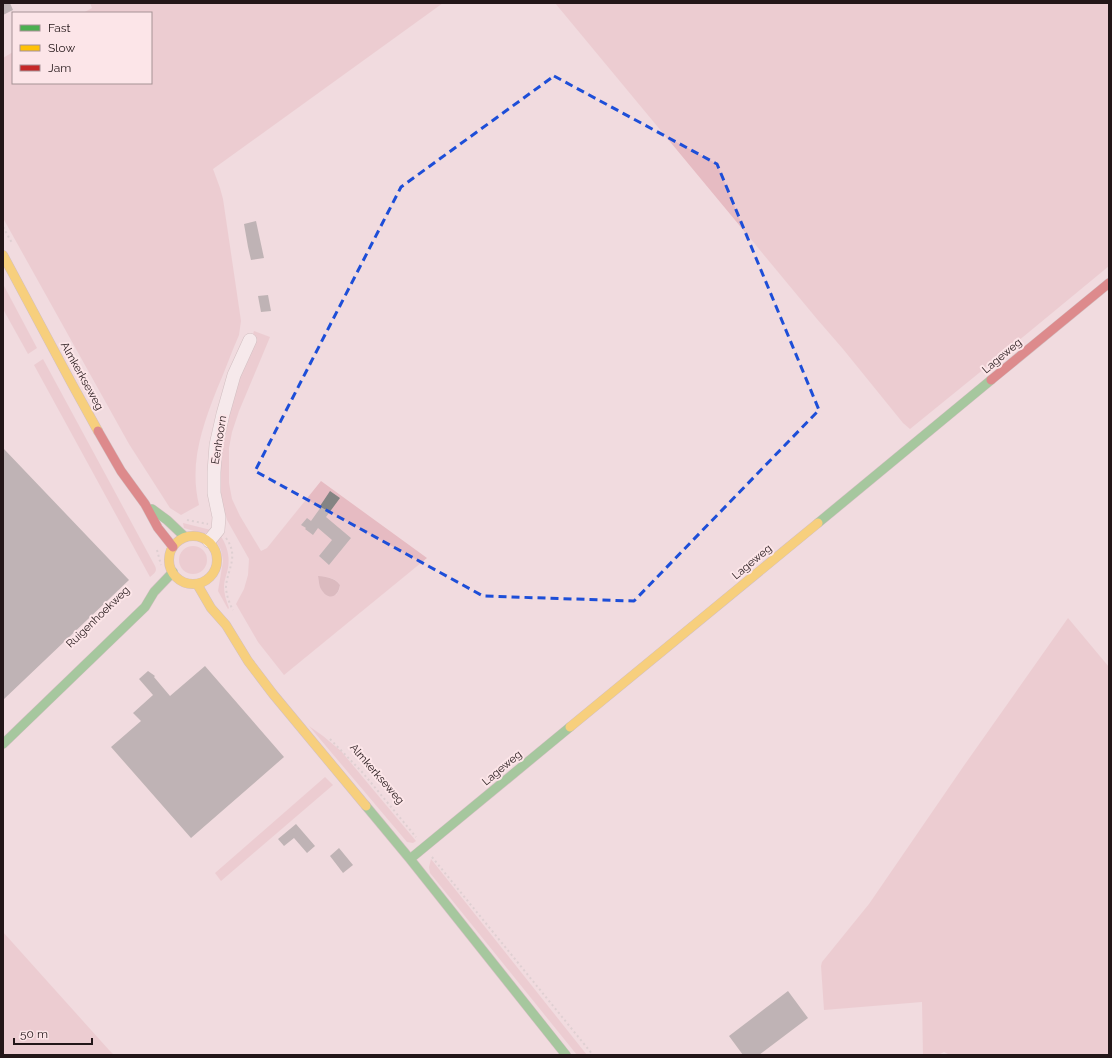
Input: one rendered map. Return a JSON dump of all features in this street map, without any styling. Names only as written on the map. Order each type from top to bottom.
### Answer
[{"type":"street","name":"Almkerkseweg","points":[[3,255],[72,384],[118,464],[145,504],[158,528],[173,546]]},
{"type":"street","name":"Lageweg","points":[[410,859],[1109,283]]},
{"type":"street","name":"Eenhoorn","points":[[218,530],[219,517],[214,493],[216,445],[234,376],[250,340]]},
{"type":"street","name":"Almkerkseweg","points":[[145,504],[170,517],[185,537]]},
{"type":"street","points":[[209,541],[218,530]]},
{"type":"street","points":[[197,536],[204,538],[209,541],[214,548],[217,556],[217,564],[210,581],[196,584],[178,582],[170,563],[170,555],[173,546],[185,537],[197,536]]},
{"type":"street","points":[[3,744],[145,607],[154,592],[173,572]]},
{"type":"street","points":[[196,584],[212,608],[226,625],[248,661],[273,694],[410,859],[566,1055]]},
{"type":"street","points":[[145,607],[160,599]]},
{"type":"street","points":[[220,605],[226,625]]},
{"type":"path","points":[[170,517],[208,524],[218,530],[227,540],[232,554],[232,565],[226,586],[226,594],[235,614]]},
{"type":"path","points":[[155,545],[161,564],[160,570]]},
{"type":"path","name":"Almkerkseweg","points":[[328,736],[363,773],[425,847],[593,1055]]},
{"type":"highlighted area","points":[[554,76],[717,164],[819,410],[634,601],[483,596],[255,471],[401,187]]},
{"type":"shaded area","points":[[90,3],[443,3],[213,169],[223,199],[241,321],[239,335],[206,417],[202,432],[196,460],[195,475],[199,505],[181,515],[170,508],[129,444],[3,218],[3,58],[12,53],[12,84],[152,84],[152,12],[85,12],[92,8]]},
{"type":"shaded area","points":[[555,3],[1109,3],[1109,266],[910,429],[903,423]]},
{"type":"shaded area","points":[[3,284],[37,348],[28,354],[3,309]]},
{"type":"shaded area","points":[[254,331],[270,337],[239,411],[232,432],[229,448],[229,483],[232,499],[240,516],[261,551],[267,548],[321,481],[427,558],[284,675],[258,642],[236,604],[244,589],[248,575],[249,559],[227,520],[222,504],[218,484],[222,430]],"holes":[[[325,577],[335,580],[340,585],[336,595]]]},
{"type":"shaded area","points":[[43,359],[156,568],[154,574],[150,577],[34,365]]},
{"type":"shaded area","points":[[183,523],[211,530],[204,534],[184,528]]},
{"type":"shaded area","points":[[220,535],[226,547],[229,564],[224,582],[224,592],[229,608],[228,609],[218,591],[223,561],[221,550],[216,541]]},
{"type":"shaded area","points":[[193,546],[203,550],[207,560],[203,570],[193,574],[183,570],[179,560],[183,550]]},
{"type":"shaded area","points":[[318,576],[330,578],[338,582],[340,585],[335,595],[330,596],[324,593],[321,589]]},
{"type":"shaded area","points":[[1068,618],[1109,667],[1109,1055],[950,1055],[944,1052],[938,1055],[923,1055],[922,1002],[824,1010],[822,962],[869,904]]},
{"type":"shaded area","points":[[309,726],[341,751],[416,841],[413,843],[407,842]]},
{"type":"shaded area","points":[[325,777],[333,785],[221,881],[215,873]]},
{"type":"shaded area","points":[[431,859],[587,1055],[577,1055],[430,873],[429,867]]},
{"type":"shaded area","points":[[3,932],[109,1050],[114,1055],[3,1055]]},
{"type":"building","points":[[3,3],[10,3],[13,10],[3,15]]},
{"type":"building","points":[[256,221],[264,258],[251,260],[244,224]]},
{"type":"building","points":[[268,295],[271,311],[261,312],[258,296]]},
{"type":"building","points":[[3,448],[129,580],[3,700]]},
{"type":"building","points":[[330,491],[340,498],[326,517],[351,538],[329,565],[319,556],[332,540],[318,528],[313,535],[301,525],[307,518],[311,521]]},
{"type":"building","points":[[205,666],[284,757],[191,838],[111,747],[141,721],[133,713],[153,695],[139,679],[148,671],[155,676],[154,677],[170,696]]},
{"type":"building","points":[[296,824],[315,846],[307,853],[294,838],[284,846],[278,839]]},
{"type":"building","points":[[339,848],[353,865],[343,873],[330,856]]},
{"type":"building","points":[[788,991],[808,1018],[759,1055],[743,1055],[729,1036]]},
{"type":"traffic: fast","points":[[818,523],[991,380]]},
{"type":"traffic: fast","points":[[152,509],[167,520],[185,537]]},
{"type":"traffic: fast","points":[[3,744],[145,607],[154,592],[173,572]]},
{"type":"traffic: fast","points":[[410,859],[570,727]]},
{"type":"traffic: fast","points":[[366,806],[566,1055]]},
{"type":"traffic: slow","points":[[3,255],[98,431]]},
{"type":"traffic: slow","points":[[570,727],[818,523]]},
{"type":"traffic: slow","points":[[193,536],[202,538],[210,543],[215,551],[217,560],[215,569],[210,577],[202,582],[193,584],[184,582],[176,577],[171,569],[169,560],[171,551],[176,543],[184,538],[193,536]]},
{"type":"traffic: slow","points":[[197,584],[211,608],[226,625],[248,661],[273,694],[366,806]]},
{"type":"traffic: jam","points":[[991,380],[1109,283]]},
{"type":"traffic: jam","points":[[98,431],[121,471],[145,504],[158,528],[173,547]]}]
